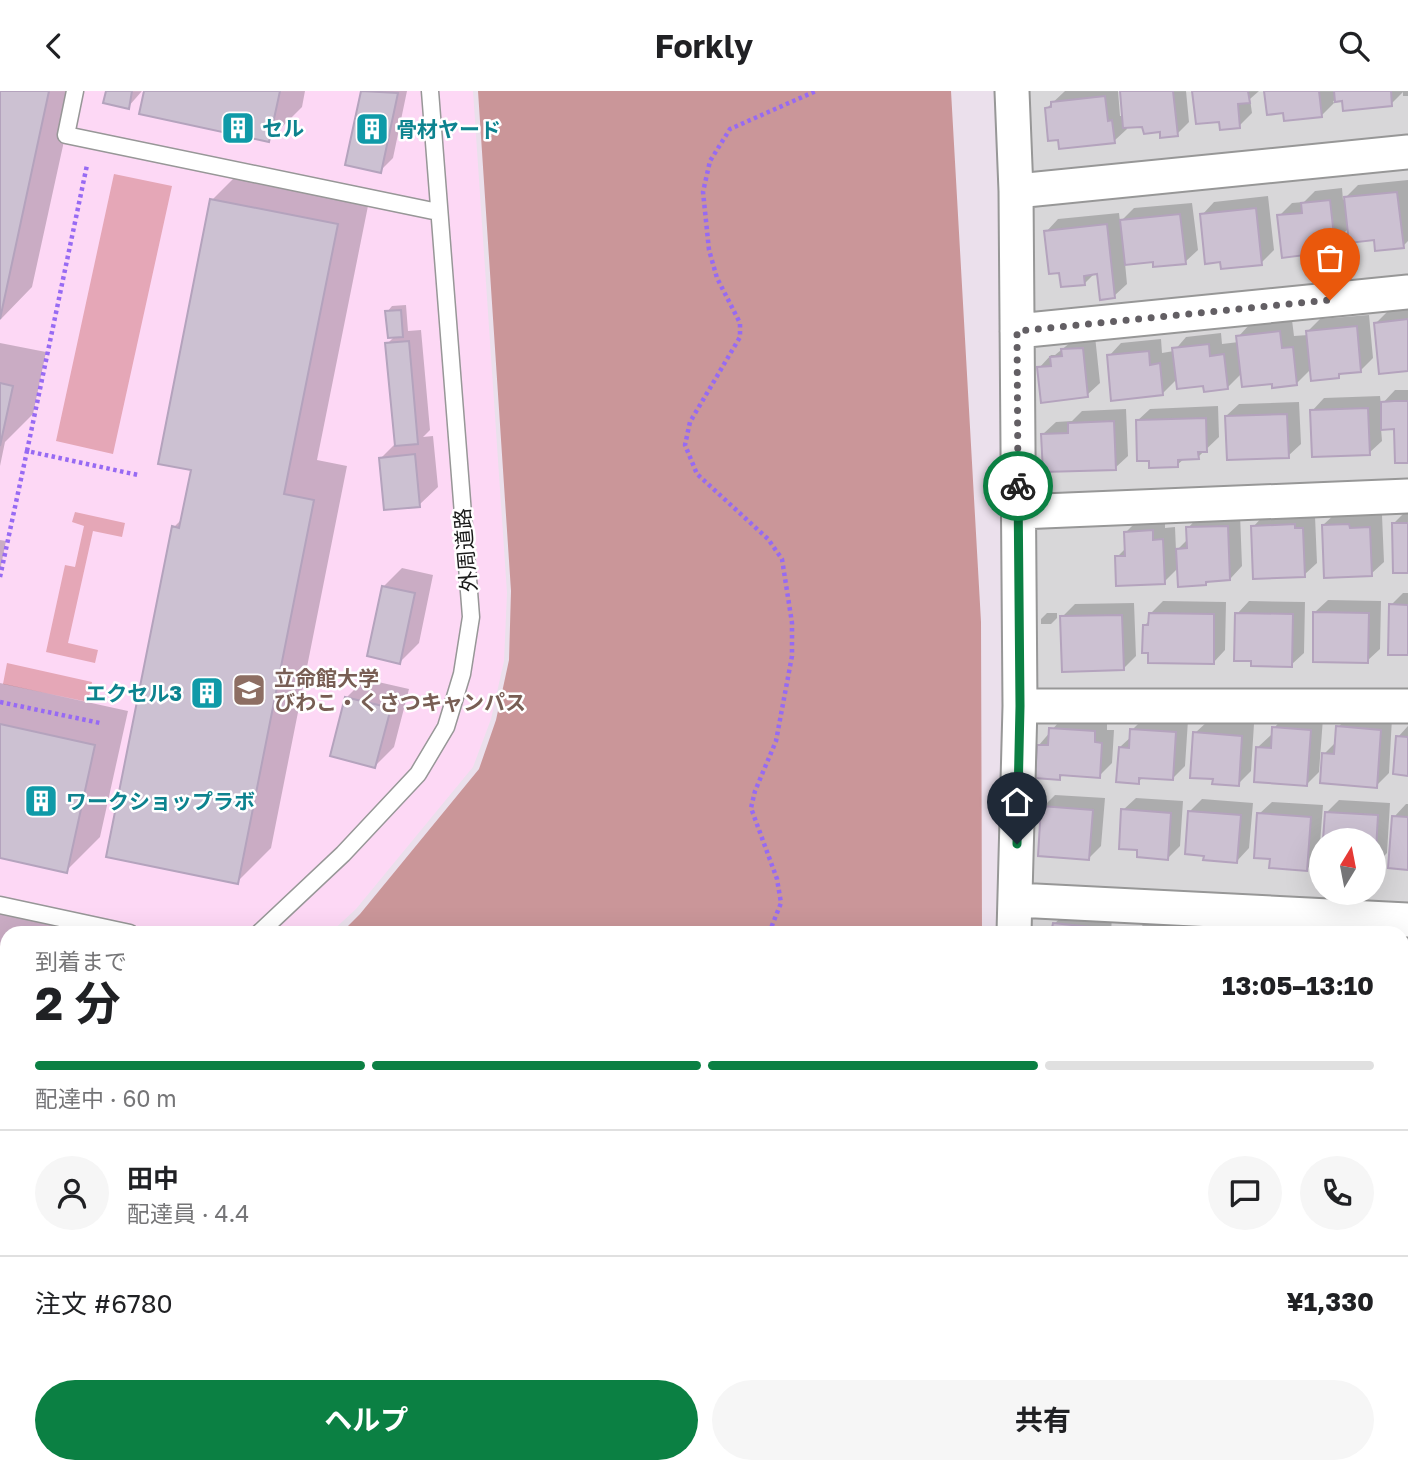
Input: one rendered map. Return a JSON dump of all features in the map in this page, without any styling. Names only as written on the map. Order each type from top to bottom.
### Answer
[{"type":"street","points":[[1012,91],[1016,191],[1020,706],[1014,926]]},
{"type":"street","points":[[1016,191],[1408,152]]},
{"type":"street","points":[[1017,331],[1408,292]]},
{"type":"street","points":[[1018,512],[1408,496]]},
{"type":"street","points":[[1020,706],[1408,706]]},
{"type":"street","points":[[1016,900],[1408,920]]},
{"type":"lane","points":[[75,91],[66,135],[438,212]]},
{"type":"lane","name":"外周道路","points":[[266,926],[343,854],[418,774],[446,727],[462,674],[471,617],[430,91]]},
{"type":"lane","points":[[0,905],[98,926]]},
{"type":"path","points":[[772,926],[781,903],[777,879],[751,808],[775,741],[793,656],[792,623],[782,559],[768,539],[697,474],[685,445],[690,422],[740,337],[740,323],[717,278],[709,250],[703,192],[710,161],[730,129],[816,91]]},
{"type":"path","points":[[0,577],[92,141]]},
{"type":"path","points":[[27,451],[138,475]]},
{"type":"path","points":[[0,702],[100,723]]},
{"type":"shaded area","name":"立命館大学 びわこ・くさつキャンパス","points":[[0,91],[473,91],[507,593],[504,661],[491,719],[473,767],[356,909],[338,926],[0,926]]},
{"type":"shaded area","points":[[478,91],[951,91],[981,622],[982,926],[348,926],[479,769],[496,720],[509,660],[511,591]]},
{"type":"shaded area","points":[[1030,91],[1408,91],[1408,926],[1025,926],[1034,471]]},
{"type":"shaded area","points":[[114,174],[172,186],[113,454],[56,441]]},
{"type":"shaded area","points":[[75,512],[125,523],[122,537],[93,531],[68,643],[98,650],[95,663],[46,652],[65,565],[75,567],[84,526],[72,522]]},
{"type":"shaded area","points":[[7,663],[92,682],[88,702],[3,684]]},
{"type":"building","points":[[0,91],[49,91],[0,319]]},
{"type":"building","points":[[106,91],[132,91],[129,109],[103,103]]},
{"type":"building","name":"セル","points":[[144,91],[280,91],[269,142],[139,114]]},
{"type":"building","name":"骨材ヤード","points":[[361,91],[398,93],[381,173],[345,165]]},
{"type":"building","points":[[1120,91],[1173,91],[1178,136],[1160,138],[1160,132],[1144,134],[1142,127],[1123,128]]},
{"type":"building","points":[[1192,91],[1248,91],[1250,103],[1238,104],[1240,128],[1220,130],[1219,122],[1196,124]]},
{"type":"building","points":[[1264,91],[1319,91],[1322,117],[1284,121],[1283,113],[1267,115]]},
{"type":"building","points":[[1334,91],[1391,91],[1392,106],[1343,111],[1342,101],[1335,102]]},
{"type":"building","points":[[1105,96],[1108,121],[1112,120],[1115,143],[1059,149],[1058,140],[1048,141],[1045,108],[1051,107],[1051,102]]},
{"type":"building","points":[[1397,192],[1404,248],[1375,251],[1374,240],[1349,243],[1344,197]]},
{"type":"building","name":"エクセル3","points":[[210,199],[338,224],[284,494],[314,500],[238,884],[106,857],[172,526],[179,528],[191,470],[158,464]]},
{"type":"building","points":[[1330,200],[1335,245],[1312,247],[1313,254],[1282,258],[1277,215],[1302,213],[1301,203]]},
{"type":"building","points":[[1256,208],[1262,265],[1221,269],[1220,262],[1205,264],[1200,214]]},
{"type":"building","points":[[1180,214],[1186,264],[1153,267],[1153,262],[1125,265],[1120,220]]},
{"type":"building","points":[[1107,224],[1115,298],[1100,300],[1097,274],[1084,276],[1085,285],[1061,287],[1059,273],[1049,274],[1044,231]]},
{"type":"building","points":[[401,310],[403,337],[388,338],[385,311]]},
{"type":"building","points":[[1408,319],[1408,371],[1379,374],[1374,323]]},
{"type":"building","points":[[1357,326],[1361,372],[1311,381],[1306,331]]},
{"type":"building","points":[[1280,331],[1282,348],[1293,347],[1297,385],[1242,387],[1236,336]]},
{"type":"building","points":[[409,341],[418,444],[395,446],[385,343]]},
{"type":"building","points":[[1209,344],[1210,356],[1224,354],[1228,389],[1204,392],[1203,386],[1177,389],[1172,348]]},
{"type":"building","points":[[1083,348],[1088,397],[1041,403],[1037,367],[1051,366],[1050,357],[1062,356],[1061,349]]},
{"type":"building","points":[[1149,351],[1150,365],[1160,363],[1163,395],[1111,401],[1107,355]]},
{"type":"building","points":[[0,383],[13,386],[0,446]]},
{"type":"building","points":[[1408,401],[1408,463],[1395,463],[1394,429],[1381,430],[1381,402]]},
{"type":"building","points":[[1368,408],[1370,455],[1312,457],[1310,410]]},
{"type":"building","points":[[1287,414],[1289,458],[1227,460],[1225,416]]},
{"type":"building","points":[[1206,418],[1207,452],[1198,452],[1199,459],[1178,460],[1178,467],[1149,468],[1149,461],[1137,461],[1136,420]]},
{"type":"building","points":[[1114,421],[1116,470],[1043,472],[1041,434],[1068,433],[1068,423]]},
{"type":"building","points":[[415,454],[420,507],[384,510],[379,458]]},
{"type":"building","points":[[1392,523],[1408,523],[1408,573],[1393,573]]},
{"type":"building","points":[[1295,524],[1295,528],[1303,528],[1305,577],[1253,579],[1251,526]]},
{"type":"building","points":[[1349,524],[1350,528],[1370,527],[1372,576],[1324,578],[1322,525]]},
{"type":"building","points":[[1228,526],[1230,580],[1178,587],[1176,549],[1187,548],[1186,527]]},
{"type":"building","points":[[1153,530],[1153,540],[1163,539],[1165,584],[1116,586],[1115,556],[1125,556],[1124,532]]},
{"type":"building","points":[[382,586],[415,593],[400,664],[367,656]]},
{"type":"building","points":[[1389,604],[1408,605],[1408,655],[1388,655]]},
{"type":"building","points":[[1313,612],[1369,613],[1368,663],[1313,662]]},
{"type":"building","points":[[1149,613],[1214,614],[1214,664],[1148,663],[1148,653],[1142,653],[1143,625],[1148,625]]},
{"type":"building","points":[[1235,613],[1293,614],[1292,667],[1251,666],[1251,661],[1234,661]]},
{"type":"building","points":[[1122,615],[1124,670],[1062,672],[1060,616]]},
{"type":"building","points":[[345,697],[391,708],[375,768],[330,756]]},
{"type":"building","name":"ワークショップラボ","points":[[0,724],[95,745],[67,873],[0,858]]},
{"type":"building","points":[[1336,726],[1381,730],[1377,788],[1320,783],[1322,753],[1334,754]]},
{"type":"building","points":[[1272,727],[1311,730],[1307,786],[1254,782],[1256,747],[1271,748]]},
{"type":"building","points":[[1049,728],[1095,731],[1095,742],[1102,743],[1100,778],[1060,775],[1060,780],[1035,778],[1037,745],[1048,745]]},
{"type":"building","points":[[1130,729],[1176,732],[1173,780],[1139,778],[1139,784],[1116,782],[1119,747],[1129,748]]},
{"type":"building","points":[[1193,732],[1242,736],[1239,786],[1212,784],[1213,779],[1190,778]]},
{"type":"building","points":[[1396,736],[1408,737],[1408,776],[1393,774]]},
{"type":"building","points":[[1041,806],[1093,810],[1089,860],[1038,856]]},
{"type":"building","points":[[1121,809],[1171,813],[1168,860],[1137,857],[1137,850],[1119,849]]},
{"type":"building","points":[[1188,811],[1241,815],[1237,863],[1203,860],[1204,856],[1185,854]]},
{"type":"building","points":[[1325,812],[1378,815],[1377,828],[1324,828]]},
{"type":"building","points":[[1257,813],[1311,817],[1307,871],[1269,868],[1270,859],[1254,858]]},
{"type":"building","points":[[1392,816],[1408,817],[1408,870],[1388,868]]},
{"type":"building","points":[[1053,923],[1081,926],[1052,926]]},
{"type":"way so far","points":[[1018,486],[1017,331],[1330,300]]},
{"type":"place","name":"セル","points":[[238,128]]},
{"type":"place","name":"骨材ヤード","points":[[372,129]]},
{"type":"place","name":"立命館大学 びわこ・くさつキャンパス","points":[[249,690]]},
{"type":"place","name":"エクセル3","points":[[207,693]]},
{"type":"place","name":"ワークショップラボ","points":[[41,801]]},
{"type":"route","points":[[1017,844],[1020,706],[1018,486]]}]
